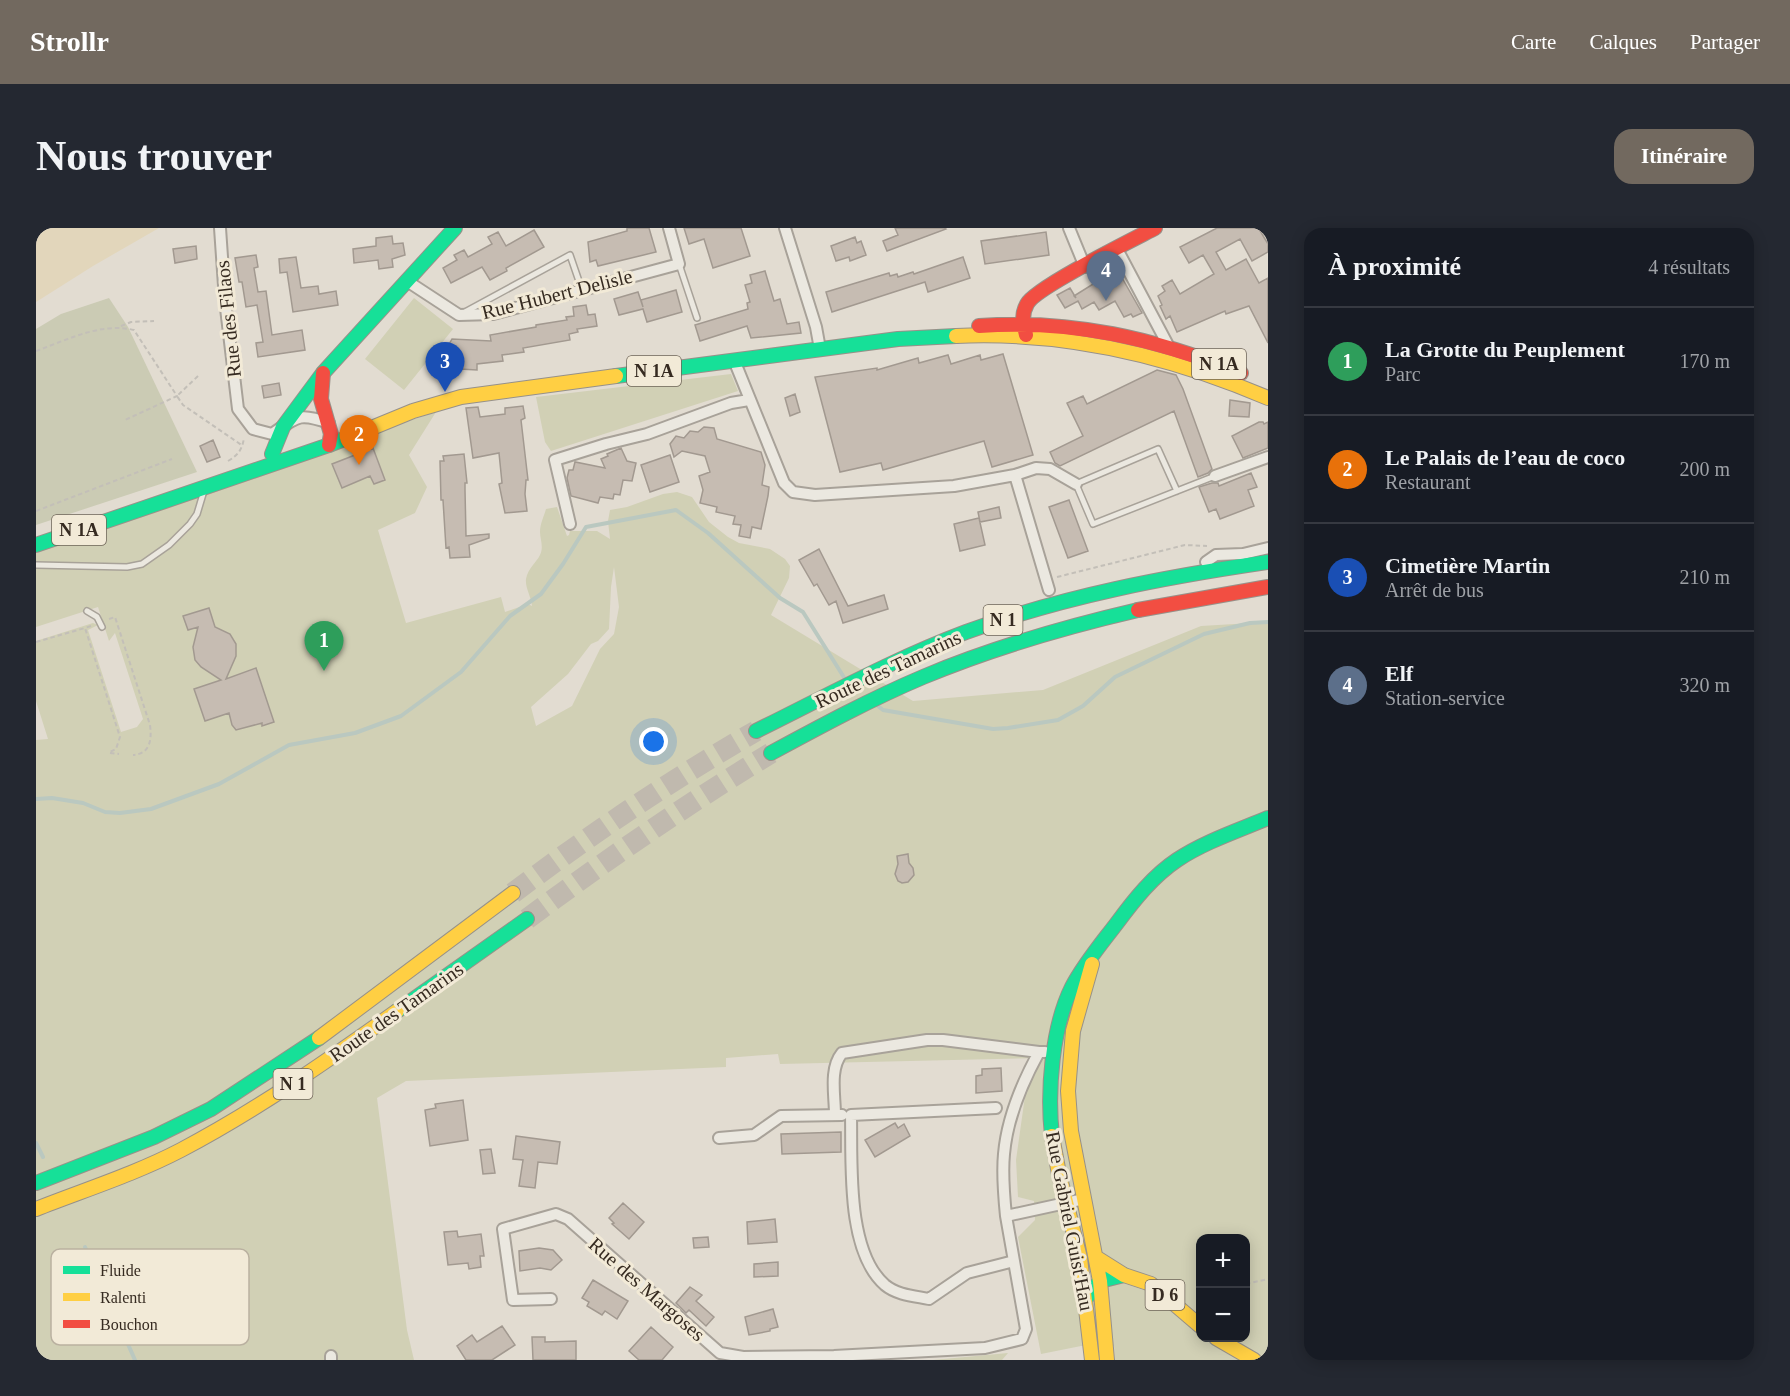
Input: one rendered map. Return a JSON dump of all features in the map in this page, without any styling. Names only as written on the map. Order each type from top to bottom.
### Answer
[{"type":"main road","points":[[272,454],[283,427],[323,373],[455,228]]},
{"type":"main road","points":[[1027,337],[1022,322],[1023,310],[1028,301],[1057,281],[1155,228]]},
{"type":"main road","name":"N 1A","points":[[36,534],[329,434],[471,395],[898,339],[942,330],[1022,322],[1080,328],[1169,347],[1268,384]]},
{"type":"main road","name":"N 1A","points":[[898,339],[981,335],[1080,342],[1169,361],[1219,377],[1268,398]]},
{"type":"main road","points":[[323,373],[321,399],[329,434]]},
{"type":"main road","name":"N 1A","points":[[36,545],[206,487],[329,434]]},
{"type":"main road","name":"Route des Tamarins","points":[[756,731],[901,660],[991,623],[1072,600],[1160,579],[1268,562]]},
{"type":"main road","name":"Route des Tamarins","points":[[771,753],[887,693],[983,653],[1061,628],[1135,610],[1213,594],[1268,587]]},
{"type":"main road","name":"Rue Gabriel Guist'Hau","points":[[1092,1360],[1087,1297],[1052,1132],[1051,1091],[1055,1051],[1061,1018],[1071,987],[1097,948],[1154,878],[1196,849],[1268,818]]},
{"type":"main road","name":"Route des Tamarins","points":[[36,1183],[154,1137],[211,1109],[338,1026],[513,893]]},
{"type":"main road","name":"Route des Tamarins","points":[[36,1209],[142,1168],[198,1141],[249,1112],[316,1069],[527,919]]},
{"type":"main road","name":"Rue Gabriel Guist'Hau","points":[[1097,948],[1073,1030],[1068,1091],[1071,1131],[1100,1281],[1107,1360]]},
{"type":"main road","points":[[1096,1258],[1124,1275]]},
{"type":"main road","points":[[1087,1297],[1100,1281],[1124,1275]]},
{"type":"main road","name":"D 6","points":[[1124,1275],[1151,1284],[1196,1323]]},
{"type":"main road","points":[[1223,1342],[1254,1360]]},
{"type":"street","name":"Rue des Filaos","points":[[220,228],[225,300],[241,413]]},
{"type":"street","points":[[669,228],[680,264]]},
{"type":"street","points":[[785,228],[816,327],[820,349]]},
{"type":"street","points":[[1069,228],[1085,267]]},
{"type":"street","points":[[1117,249],[1169,347]]},
{"type":"street","name":"Rue Hubert Delisle","points":[[407,281],[459,315],[494,314],[680,264]]},
{"type":"street","points":[[734,360],[784,483],[793,492],[815,495],[954,486],[1016,475],[1036,468],[1050,469],[1076,484]]},
{"type":"street","points":[[570,524],[555,460],[647,434],[731,403],[749,400]]},
{"type":"street","points":[[241,413],[253,429],[261,433],[272,434],[296,417],[315,418],[329,434]]},
{"type":"street","points":[[1215,476],[1268,458]]},
{"type":"street","points":[[1016,475],[1047,585]]},
{"type":"street","points":[[1206,562],[1216,555],[1243,554],[1268,548]]},
{"type":"street","points":[[835,1115],[834,1070],[837,1060],[843,1053],[882,1046],[943,1040],[1039,1052],[1055,1051]]},
{"type":"street","name":"Rue des Margoses","points":[[551,1299],[513,1300],[502,1230],[556,1214],[568,1219],[720,1353],[743,1357],[834,1356],[985,1348],[1022,1338],[1026,1329],[1006,1216],[1004,1155],[1008,1131],[1028,1071],[1039,1052]]},
{"type":"street","points":[[719,1138],[754,1135],[781,1116],[996,1108]]},
{"type":"street","points":[[851,1115],[855,1217],[861,1243],[870,1265],[885,1285],[902,1294],[929,1299],[967,1273],[1014,1261]]},
{"type":"street","points":[[1006,1216],[1084,1198]]},
{"type":"lane","points":[[459,315],[570,255],[582,290]]},
{"type":"lane","points":[[680,264],[697,318]]},
{"type":"lane","points":[[1177,491],[1158,449],[1076,484],[1094,524],[1215,476]]},
{"type":"lane","points":[[36,565],[127,567],[142,564],[169,544],[190,524],[198,514],[206,487]]},
{"type":"lane","points":[[87,611],[97,617],[102,627]]},
{"type":"path","points":[[121,327],[131,322],[154,321]]},
{"type":"path","points":[[36,351],[101,329],[121,327],[134,330],[183,405],[243,446]]},
{"type":"path","points":[[125,420],[177,396],[198,376]]},
{"type":"path","points":[[228,461],[237,456],[243,446],[241,413]]},
{"type":"path","points":[[36,511],[172,459]]},
{"type":"path","points":[[1047,585],[1185,545],[1217,547]]},
{"type":"path","points":[[109,619],[115,617],[150,725],[151,735],[147,750],[133,755]]},
{"type":"path","points":[[36,642],[91,626]]},
{"type":"path","points":[[85,628],[120,737],[116,748],[108,753],[119,754]]},
{"type":"path","points":[[1250,1283],[1268,1279]]},
{"type":"green space","points":[[109,298],[128,327],[197,472],[36,525],[36,329],[61,314]]},
{"type":"green space","points":[[414,298],[453,329],[404,390],[365,359]]},
{"type":"green space","points":[[731,374],[738,391],[551,451],[545,442],[536,397]]},
{"type":"green space","points":[[436,412],[409,455],[427,487],[415,513],[378,530],[406,623],[501,597],[505,612],[528,604],[532,606],[526,579],[541,552],[540,529],[546,509],[557,507],[567,536],[570,531],[597,531],[610,539],[608,521],[610,510],[677,492],[692,497],[709,522],[728,537],[739,543],[770,549],[785,559],[790,566],[789,578],[771,615],[913,701],[1043,690],[1201,626],[1268,622],[1268,1360],[1115,1360],[1114,1346],[1081,1346],[1041,1354],[1018,1237],[1035,1220],[1034,1201],[1018,1197],[1016,1160],[1026,1089],[1041,1058],[780,1064],[778,1054],[726,1058],[726,1067],[406,1081],[377,1098],[407,1330],[414,1360],[36,1360],[36,740],[48,739],[36,701],[36,641],[93,623],[98,625],[88,630],[121,732],[137,727],[143,719],[115,633],[109,641],[98,607],[36,627],[36,545]],"holes":[[[614,567],[619,607],[614,634],[600,649],[572,706],[536,726],[531,707],[568,674],[591,644],[598,641],[609,629]]]},
{"type":"green space","points":[[1008,1353],[1002,1360],[933,1360]]},
{"type":"sand","points":[[36,228],[159,228],[36,302]]},
{"type":"building","points":[[627,228],[649,228],[656,252],[598,266],[596,260],[590,262],[588,242],[627,231]]},
{"type":"building","points":[[684,228],[741,228],[750,256],[713,268],[704,239],[689,244]]},
{"type":"building","points":[[895,228],[946,229],[887,251],[883,241],[898,235]]},
{"type":"building","points":[[1217,228],[1261,228],[1259,229],[1268,244],[1268,252],[1252,261],[1240,239],[1216,252],[1226,270],[1246,259],[1259,283],[1268,278],[1268,343],[1249,306],[1226,314],[1225,311],[1177,332],[1170,316],[1166,319],[1160,306],[1162,305],[1158,296],[1165,291],[1162,286],[1172,280],[1180,294],[1214,274],[1203,255],[1189,263],[1180,247]]},
{"type":"building","points":[[534,230],[544,247],[506,268],[507,271],[490,280],[482,267],[451,283],[443,268],[457,260],[454,255],[464,250],[468,257],[492,244],[488,237],[498,232],[506,246]]},
{"type":"building","points":[[1046,232],[1049,255],[985,264],[981,241]]},
{"type":"building","points":[[392,236],[393,244],[403,243],[405,255],[392,259],[393,267],[379,269],[378,260],[354,263],[353,249],[376,246],[376,238]]},
{"type":"building","points":[[855,237],[857,243],[861,241],[866,255],[850,261],[849,257],[836,261],[831,246]]},
{"type":"building","points":[[196,246],[197,259],[175,263],[173,249]]},
{"type":"building","points":[[256,255],[258,267],[254,268],[258,292],[266,291],[272,335],[302,330],[305,350],[258,357],[256,343],[263,342],[257,305],[246,307],[235,258]]},
{"type":"building","points":[[296,257],[301,288],[318,286],[319,294],[336,291],[338,305],[293,312],[287,272],[280,273],[279,259]]},
{"type":"building","points":[[963,257],[970,278],[928,292],[925,282],[832,312],[826,292],[889,273],[890,276],[897,274],[898,277],[913,272],[914,274]]},
{"type":"building","points":[[1117,269],[1142,313],[1133,317],[1131,314],[1124,317],[1115,301],[1099,310],[1094,302],[1082,309],[1078,301],[1065,308],[1057,295],[1070,288],[1075,296]]},
{"type":"building","points":[[765,271],[774,301],[780,299],[787,324],[799,322],[801,333],[751,338],[747,326],[700,341],[695,325],[748,309],[747,303],[750,302],[745,285],[752,283],[750,275]]},
{"type":"building","points":[[676,290],[682,312],[647,322],[643,309],[619,315],[614,299],[638,292],[643,307],[641,300]]},
{"type":"building","points":[[586,305],[588,315],[595,314],[597,326],[577,329],[578,332],[569,334],[570,340],[523,348],[524,352],[502,355],[503,361],[477,364],[477,370],[442,368],[442,357],[452,339],[491,341],[490,335],[567,320],[566,317],[574,316],[573,307]]},
{"type":"building","points":[[1003,354],[1033,455],[992,467],[984,441],[883,470],[881,463],[840,472],[815,377],[877,368],[877,370],[918,358],[919,363],[948,355],[951,364],[980,355],[981,360]]},
{"type":"building","points":[[1157,370],[1176,375],[1183,389],[1212,469],[1208,473],[1198,477],[1174,411],[1060,466],[1055,463],[1050,452],[1083,436],[1067,403],[1083,396],[1087,404]]},
{"type":"building","points":[[279,383],[281,395],[264,398],[262,386]]},
{"type":"building","points":[[795,394],[800,412],[790,416],[785,398]]},
{"type":"building","points":[[1230,400],[1250,403],[1249,417],[1229,416]]},
{"type":"building","points":[[523,406],[525,418],[521,420],[528,480],[526,480],[525,494],[527,511],[505,513],[499,484],[502,483],[499,453],[473,458],[466,408],[478,407],[480,417],[505,414],[505,408]]},
{"type":"building","points":[[1259,422],[1264,424],[1268,422],[1268,448],[1243,458],[1232,436]]},
{"type":"building","points":[[704,427],[714,428],[717,439],[761,452],[765,465],[762,485],[769,487],[768,496],[761,529],[752,527],[750,538],[739,536],[741,525],[733,524],[735,516],[716,512],[717,507],[700,503],[703,490],[699,476],[710,472],[705,456],[682,451],[674,457],[670,444],[676,436],[684,438],[690,431],[698,432]]},
{"type":"building","points":[[213,440],[220,457],[207,462],[200,446]]},
{"type":"building","points":[[373,448],[385,480],[374,484],[370,476],[342,488],[332,464]]},
{"type":"building","points":[[621,448],[627,461],[636,463],[632,481],[623,480],[620,495],[614,494],[613,499],[600,497],[598,503],[571,496],[567,478],[575,462],[605,468],[601,459]]},
{"type":"building","points":[[464,454],[467,483],[465,483],[466,536],[489,534],[489,538],[469,545],[470,557],[450,558],[449,547],[446,548],[443,500],[441,500],[440,461],[444,461],[443,456]]},
{"type":"building","points":[[670,455],[679,482],[650,492],[641,465]]},
{"type":"building","points":[[1251,473],[1257,487],[1248,490],[1254,506],[1220,519],[1216,509],[1209,512],[1199,487],[1212,483],[1218,483],[1219,486]]},
{"type":"building","points":[[1069,500],[1088,551],[1068,558],[1049,507]]},
{"type":"building","points":[[999,507],[1001,518],[980,522],[978,512]]},
{"type":"building","points":[[979,518],[985,545],[960,551],[954,524]]},
{"type":"building","points":[[819,549],[848,606],[884,595],[888,609],[843,623],[836,601],[829,605],[817,584],[814,586],[799,560]]},
{"type":"building","points":[[209,608],[215,627],[230,634],[236,644],[236,656],[226,679],[256,668],[274,722],[236,730],[229,713],[205,721],[194,689],[221,680],[201,667],[195,660],[193,647],[198,627],[188,630],[183,616]]},
{"type":"building","points":[[908,854],[914,875],[908,882],[902,883],[898,881],[895,874],[898,864],[897,856]]},
{"type":"building","points":[[1001,1068],[1002,1091],[976,1093],[976,1076],[982,1075],[982,1069]]},
{"type":"building","points":[[463,1100],[468,1140],[430,1146],[425,1110],[436,1108],[435,1104]]},
{"type":"building","points":[[895,1123],[898,1128],[904,1124],[910,1136],[875,1157],[865,1140]]},
{"type":"building","points":[[841,1132],[841,1152],[782,1154],[781,1134]]},
{"type":"building","points":[[516,1136],[560,1142],[557,1164],[538,1162],[535,1188],[519,1186],[523,1160],[513,1159]]},
{"type":"building","points":[[491,1149],[495,1173],[483,1174],[480,1150]]},
{"type":"building","points":[[623,1203],[644,1222],[629,1239],[612,1224],[614,1223],[609,1218]]},
{"type":"building","points":[[775,1219],[777,1242],[748,1244],[747,1222]]},
{"type":"building","points":[[457,1231],[458,1237],[481,1234],[484,1256],[480,1256],[481,1267],[469,1269],[468,1263],[448,1265],[444,1232]]},
{"type":"building","points":[[708,1237],[709,1247],[694,1248],[693,1238]]},
{"type":"building","points":[[539,1248],[553,1250],[562,1260],[551,1270],[540,1268],[520,1271],[519,1251]]},
{"type":"building","points":[[778,1262],[778,1276],[754,1277],[754,1264]]},
{"type":"building","points":[[593,1280],[628,1301],[617,1319],[605,1311],[602,1315],[587,1306],[589,1302],[582,1298]]},
{"type":"building","points":[[690,1287],[702,1295],[696,1301],[714,1317],[706,1326],[689,1310],[686,1313],[676,1303]]},
{"type":"building","points":[[773,1309],[778,1327],[749,1335],[745,1317]]},
{"type":"building","points":[[502,1326],[515,1345],[492,1360],[466,1360],[457,1346],[472,1335],[477,1342]]},
{"type":"building","points":[[651,1327],[673,1347],[662,1360],[639,1360],[629,1351]]},
{"type":"building","points":[[532,1337],[545,1337],[545,1342],[576,1341],[576,1360],[533,1360]]},
{"type":"waterway","points":[[36,799],[52,798],[83,803],[105,812],[120,813],[151,809],[219,784],[289,745],[355,733],[401,716],[461,672],[510,616],[541,594],[586,527],[676,510],[708,533],[780,598],[803,612],[845,679]]},
{"type":"waterway","points":[[878,706],[883,710],[993,729],[1058,720],[1083,706],[1115,677],[1204,634],[1250,623],[1268,622]]},
{"type":"waterway","points":[[36,1143],[43,1157]]},
{"type":"waterway","points":[[128,1345],[135,1360]]},
{"type":"tunnel","points":[[513,893],[632,808],[756,731]]},
{"type":"tunnel","points":[[527,919],[647,833],[771,753]]},
{"type":"traffic: fast","points":[[272,454],[283,427],[323,373],[455,228]]},
{"type":"traffic: fast","points":[[616,376],[898,339],[956,336]]},
{"type":"traffic: fast","points":[[36,545],[357,434]]},
{"type":"traffic: fast","points":[[756,731],[913,654],[1003,619],[1116,589],[1268,562]]},
{"type":"traffic: fast","points":[[771,753],[865,704],[949,666],[1029,639],[1138,610]]},
{"type":"traffic: fast","points":[[1052,1136],[1050,1099],[1056,1040],[1065,1003],[1087,962],[1137,897],[1168,866],[1198,848],[1268,818]]},
{"type":"traffic: fast","points":[[397,1011],[527,919]]},
{"type":"traffic: fast","points":[[36,1183],[154,1137],[211,1109],[319,1038]]},
{"type":"traffic: fast","points":[[1087,1297],[1100,1281],[1124,1275]]},
{"type":"traffic: slow","points":[[956,336],[997,335],[1037,338],[1115,349],[1192,369],[1268,398]]},
{"type":"traffic: slow","points":[[357,434],[413,411],[461,397],[616,376]]},
{"type":"traffic: slow","points":[[319,1038],[513,893]]},
{"type":"traffic: slow","points":[[1092,964],[1073,1031],[1068,1091],[1071,1131],[1100,1281],[1107,1360]]},
{"type":"traffic: slow","points":[[36,1209],[146,1167],[209,1135],[291,1084],[397,1011]]},
{"type":"traffic: slow","points":[[1052,1136],[1080,1258],[1092,1360]]},
{"type":"traffic: slow","points":[[1097,1258],[1124,1275],[1151,1284],[1196,1323]]},
{"type":"traffic: slow","points":[[1223,1342],[1254,1360]]},
{"type":"traffic: jam","points":[[1026,335],[1023,315],[1027,304],[1034,297],[1065,276],[1155,228]]},
{"type":"traffic: jam","points":[[979,326],[1047,326],[1113,334],[1177,350],[1241,373]]},
{"type":"traffic: jam","points":[[323,373],[321,399],[331,434],[329,445]]},
{"type":"traffic: jam","points":[[1138,610],[1268,587]]},
{"type":"place","name":"Elf","points":[[1106,301]]},
{"type":"place","name":"Cimetière Martin","points":[[445,392]]},
{"type":"place","name":"Le Palais de l’eau de coco","points":[[359,465]]},
{"type":"place","name":"La Grotte du Peuplement","points":[[324,671]]}]
